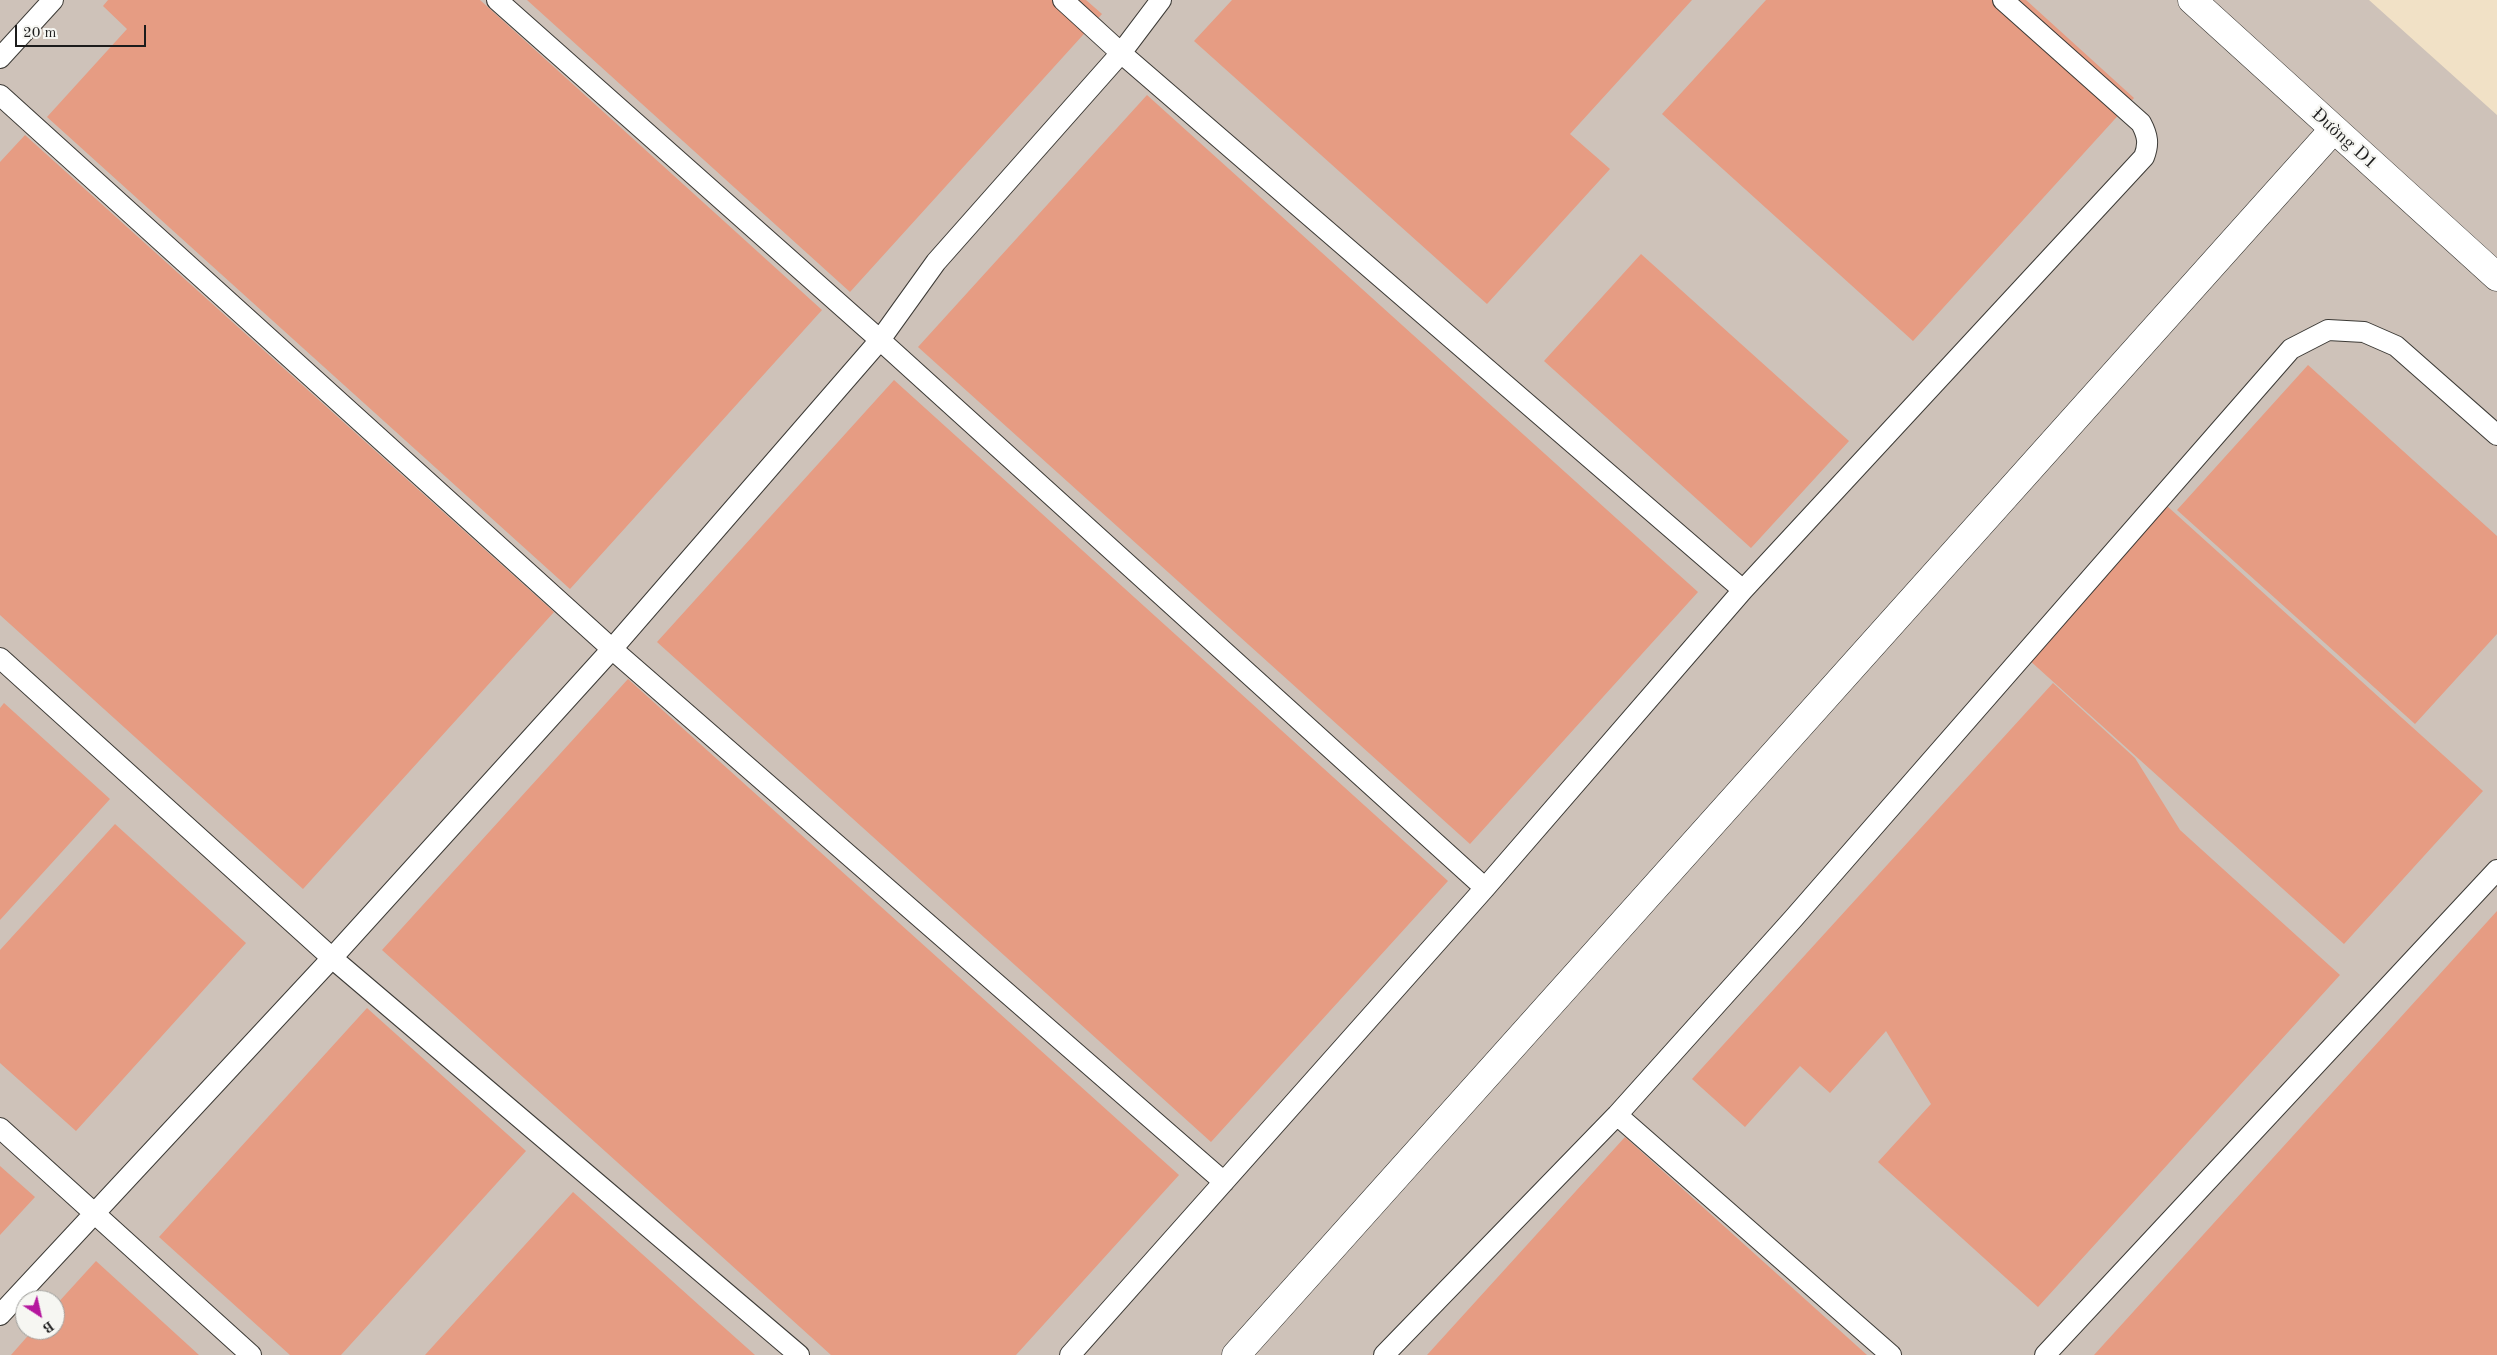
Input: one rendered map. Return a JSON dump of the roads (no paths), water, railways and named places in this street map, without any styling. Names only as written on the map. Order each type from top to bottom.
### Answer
[{"type":"street","name":"Đường D1","points":[[2192,0],[2497,277]]},
{"type":"street","points":[[1236,1355],[2333,130]]},
{"type":"lane","points":[[0,58],[53,0]]},
{"type":"lane","points":[[497,0],[880,340],[1485,888]]},
{"type":"lane","points":[[1064,0],[1121,53],[1743,590]]},
{"type":"lane","points":[[0,1315],[332,958],[612,649],[880,340],[936,262],[1121,53],[1161,0]]},
{"type":"lane","points":[[1070,1355],[1485,888],[1743,590],[2144,157],[2148,146],[2147,135],[2141,123],[2002,0]]},
{"type":"lane","points":[[0,95],[612,649],[1224,1182]]},
{"type":"lane","points":[[1384,1355],[1617,1115],[1800,911],[2291,349],[2328,330],[2364,332],[2396,346],[2497,435]]},
{"type":"lane","points":[[0,658],[332,958],[798,1355]]},
{"type":"lane","points":[[2045,1355],[2497,870]]},
{"type":"lane","points":[[1617,1115],[1891,1355]]},
{"type":"lane","points":[[0,1128],[96,1212],[251,1355]]}]
